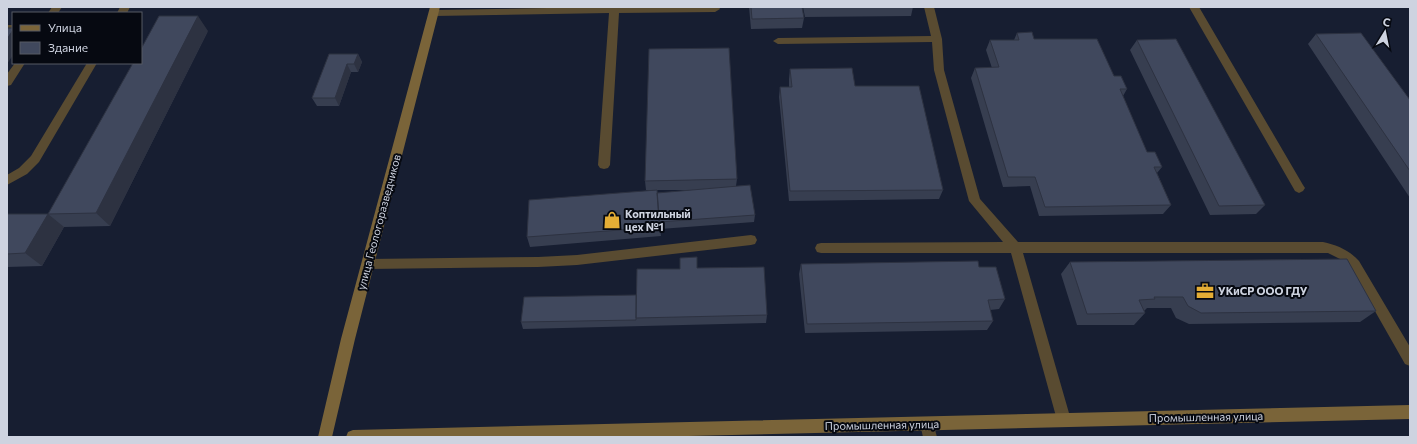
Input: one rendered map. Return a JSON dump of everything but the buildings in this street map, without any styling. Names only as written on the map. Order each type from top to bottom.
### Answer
[{"type":"main road","name":"улица Геологоразведчиков","points":[[325,437],[434,10]]},
{"type":"main road","name":"Промышленная улица","points":[[353,437],[929,430],[1064,420],[1410,412]]},
{"type":"lane","points":[[929,7],[937,39],[939,70],[975,200],[1016,249],[1064,420]]},
{"type":"lane","points":[[1194,7],[1298,188]]},
{"type":"lane","points":[[604,166],[614,9]]},
{"type":"lane","points":[[434,10],[715,9]]},
{"type":"lane","points":[[778,41],[937,39]]},
{"type":"lane","points":[[7,82],[19,64]]},
{"type":"lane","points":[[7,180],[23,171],[35,159],[91,64]]},
{"type":"lane","points":[[368,264],[538,262],[578,260],[751,240]]},
{"type":"lane","points":[[821,248],[1016,249],[1323,247],[1336,249],[1348,257],[1355,265],[1410,360]]},
{"type":"place","name":"Коптильный цех №1","points":[[612,220]]},
{"type":"place","name":"УКиСР ООО ГДУ","points":[[1205,291]]}]
